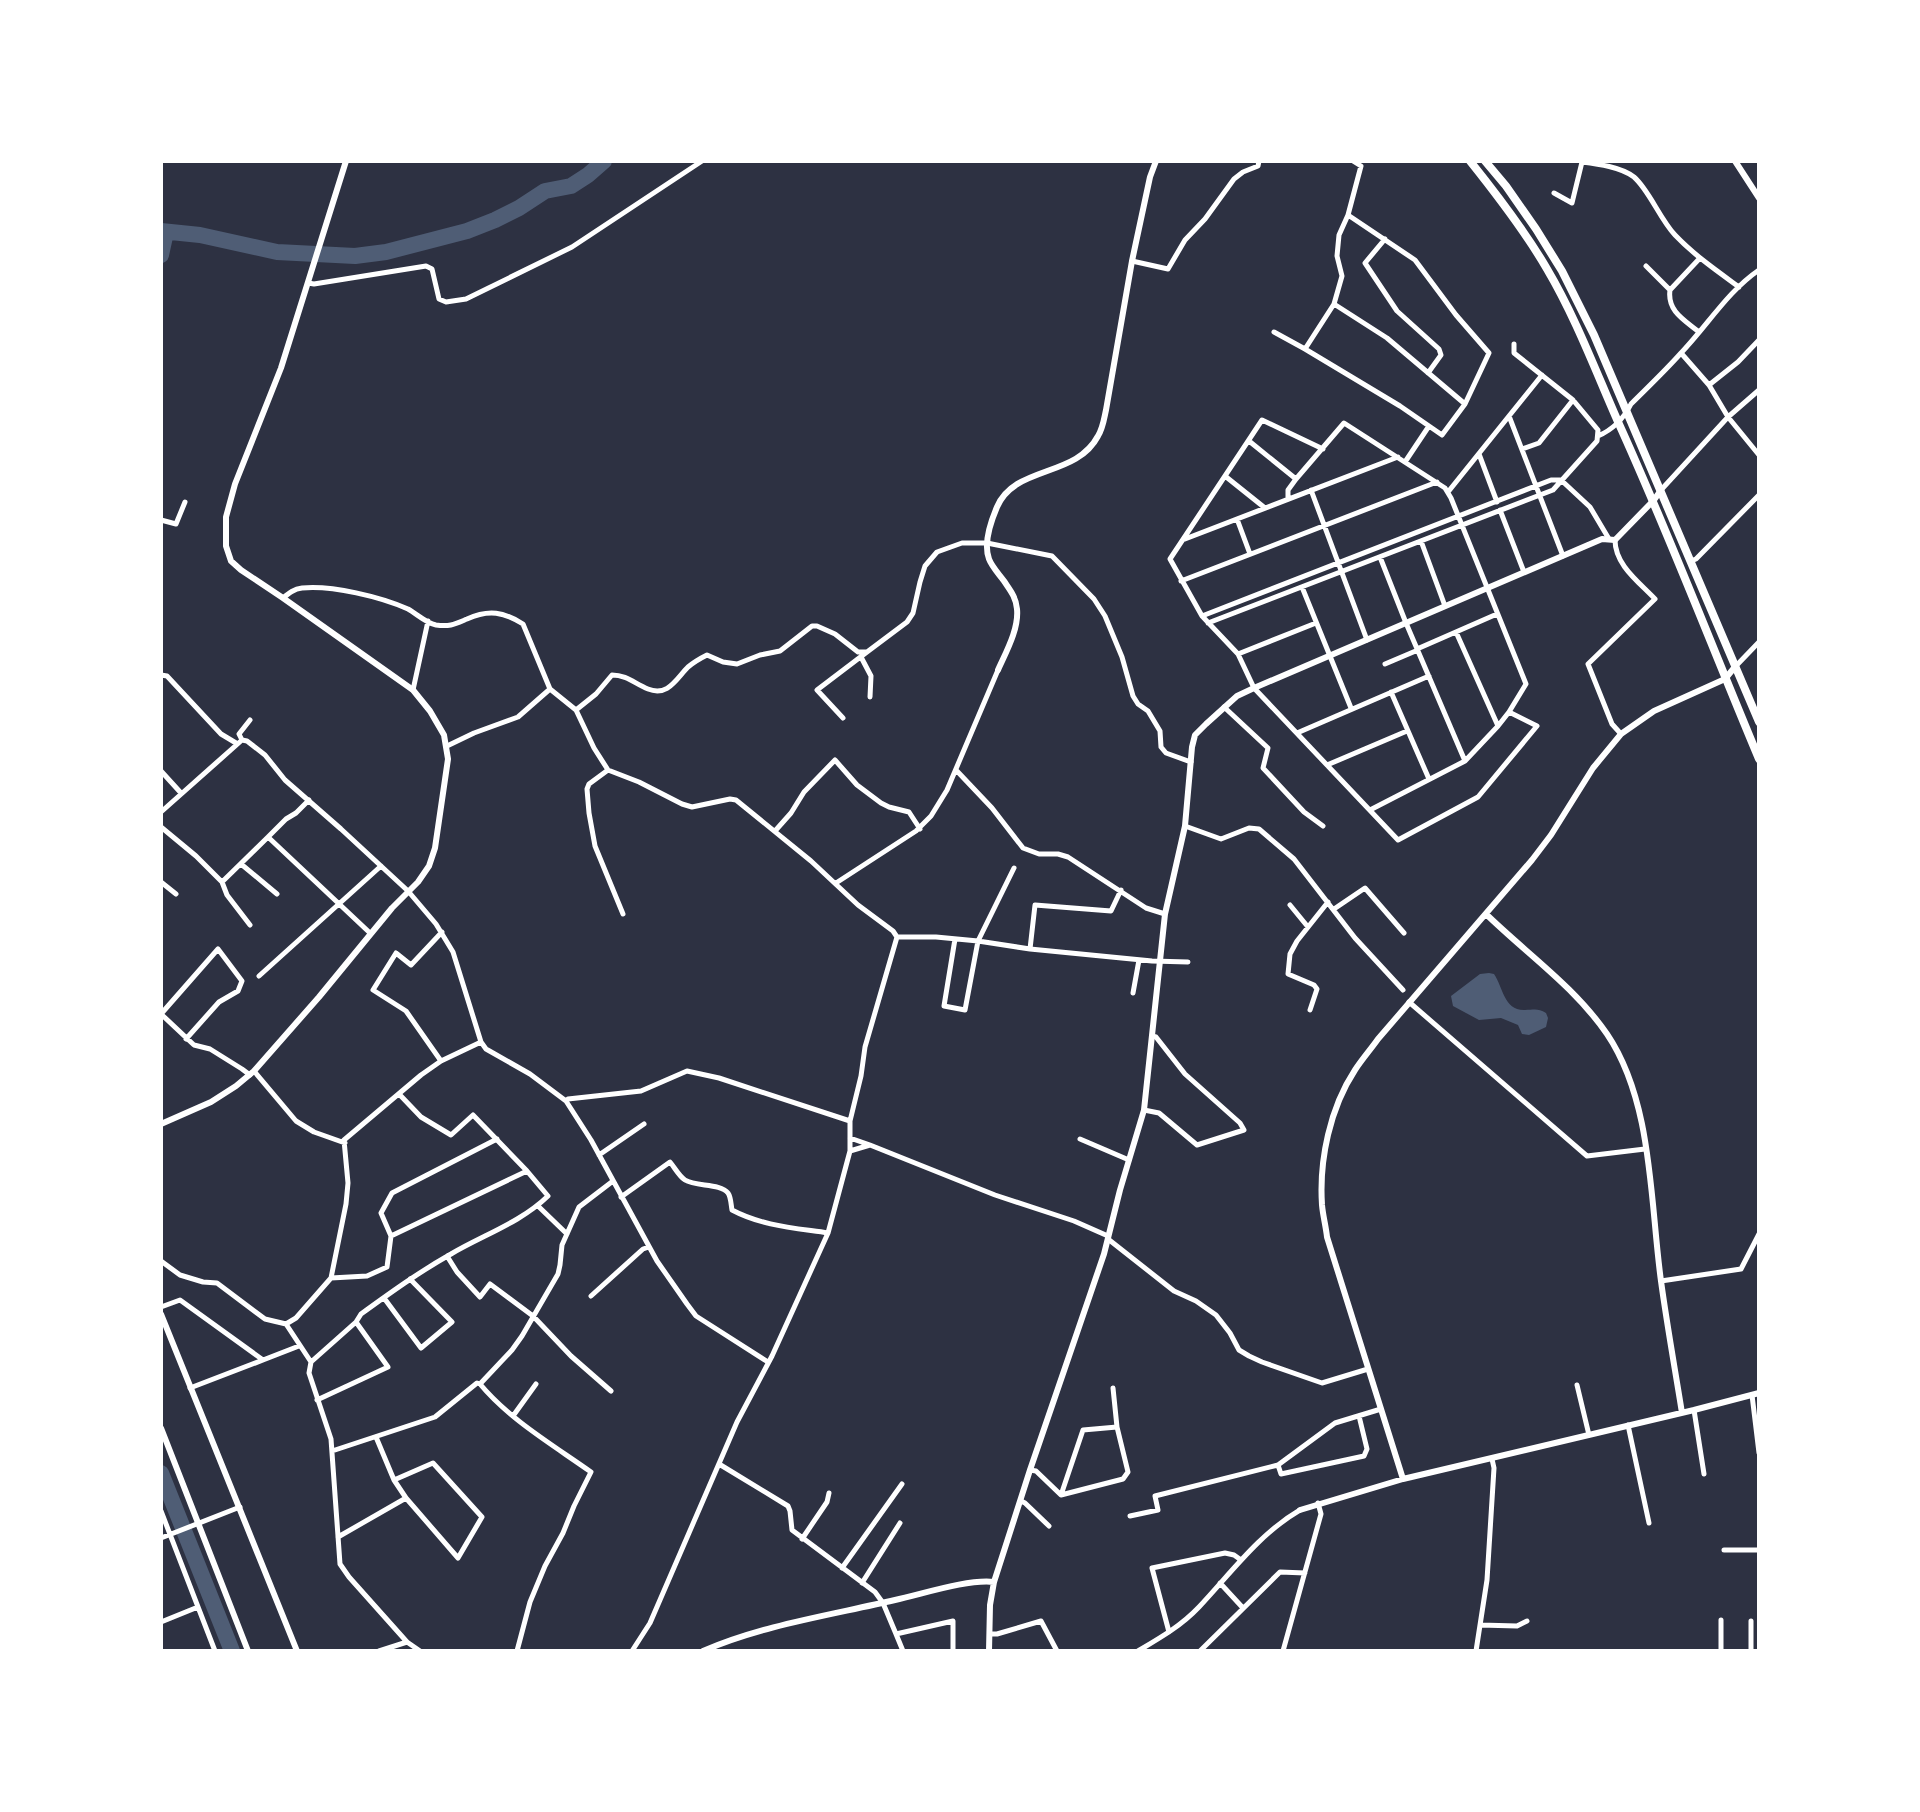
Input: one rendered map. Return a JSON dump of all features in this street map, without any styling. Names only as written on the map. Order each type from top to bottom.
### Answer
[{"type":"highway","points":[[1470,161],[1500,198],[1548,270],[1571,314],[1654,500],[1759,758]]},
{"type":"highway","points":[[1485,161],[1536,229],[1562,271],[1594,335],[1734,668],[1758,716]]},
{"type":"street","points":[[161,1124],[211,1102],[252,1073],[319,997],[370,933],[418,882],[429,866],[435,848],[448,768],[447,746],[439,725],[413,690],[231,561],[226,545],[226,517],[235,484],[271,397],[346,161]]},
{"type":"street","points":[[309,280],[314,284],[426,266],[432,269],[439,299],[446,302],[466,299],[572,247],[702,161]]},
{"type":"street","points":[[836,883],[920,828],[941,802],[956,770],[1012,637],[1018,611],[1014,596],[988,558],[987,543],[996,509],[1015,484],[1070,463],[1081,456],[1098,437],[1106,410],[1132,261],[1150,177],[1156,161]]},
{"type":"street","points":[[1132,261],[1168,270],[1185,240],[1205,219],[1234,178],[1258,166],[1259,161]]},
{"type":"street","points":[[1305,349],[1334,303],[1342,276],[1337,256],[1339,235],[1348,215],[1360,166],[1353,161]]},
{"type":"street","points":[[1735,161],[1759,198]]},
{"type":"street","points":[[1554,193],[1572,203],[1581,162],[1632,176],[1642,186],[1667,226],[1700,258],[1739,287]]},
{"type":"street","points":[[1274,332],[1360,381],[1442,435],[1465,404],[1489,353],[1456,315],[1415,260],[1348,215]]},
{"type":"street","points":[[1385,239],[1365,263],[1397,312],[1440,349],[1441,355],[1428,373]]},
{"type":"street","points":[[1699,332],[1674,311],[1669,299],[1670,290],[1700,258]]},
{"type":"street","points":[[1646,267],[1670,290]]},
{"type":"street","points":[[1598,436],[1618,422],[1631,404],[1681,354],[1739,287],[1759,270]]},
{"type":"street","points":[[1334,303],[1387,338],[1465,404]]},
{"type":"street","points":[[1709,385],[1738,362],[1759,340]]},
{"type":"street","points":[[1209,623],[1553,490],[1597,441],[1598,430],[1573,400],[1514,353],[1514,344]]},
{"type":"street","points":[[1681,354],[1709,385],[1728,417],[1759,455]]},
{"type":"street","points":[[1448,492],[1542,375]]},
{"type":"street","points":[[989,1651],[990,1605],[994,1582],[1104,1254],[1144,1110],[1165,914],[1185,826],[1195,735],[1237,696],[1254,688],[1602,539],[1612,539],[1654,500],[1728,417],[1759,390]]},
{"type":"street","points":[[1522,449],[1539,443],[1573,400]]},
{"type":"street","points":[[1509,416],[1563,556]]},
{"type":"street","points":[[1323,449],[1262,420],[1170,559],[1202,616],[1238,654],[1254,688],[1398,840],[1478,797],[1537,726],[1509,712]]},
{"type":"street","points":[[1288,499],[1288,490],[1296,479],[1345,423],[1437,482],[1448,492],[1526,684],[1498,726],[1465,761],[1370,810]]},
{"type":"street","points":[[1405,462],[1429,426]]},
{"type":"street","points":[[1249,440],[1296,479]]},
{"type":"street","points":[[1479,454],[1497,502]]},
{"type":"street","points":[[1183,540],[1398,457]]},
{"type":"street","points":[[1225,476],[1265,508]]},
{"type":"street","points":[[1202,616],[1536,486],[1561,480],[1590,506],[1612,539],[1626,569],[1655,599],[1588,664],[1612,724],[1621,734]]},
{"type":"street","points":[[1181,581],[1437,482]]},
{"type":"street","points":[[1311,490],[1367,640]]},
{"type":"street","points":[[1691,561],[1759,495]]},
{"type":"street","points":[[161,520],[176,524],[185,502]]},
{"type":"street","points":[[1500,510],[1524,572]]},
{"type":"street","points":[[1237,519],[1250,554]]},
{"type":"street","points":[[1420,541],[1445,606]]},
{"type":"street","points":[[843,718],[817,690],[907,622],[913,612],[925,566],[937,552],[962,543],[987,543],[1052,556],[1094,599],[1105,616],[1122,657],[1133,695],[1138,704],[1148,710],[1160,731],[1161,747],[1166,753],[1191,762]]},
{"type":"street","points":[[1380,556],[1465,761]]},
{"type":"street","points":[[1302,587],[1351,708]]},
{"type":"street","points":[[283,598],[301,588],[359,594],[394,603],[434,625],[453,626],[476,616],[500,612],[515,619],[523,624],[550,689],[576,710],[608,770],[692,807],[736,800],[897,937],[865,1047],[850,1121],[850,1152],[828,1233],[799,1299],[737,1422],[650,1623],[632,1651]]},
{"type":"street","points":[[1385,664],[1497,614]]},
{"type":"street","points":[[413,690],[428,621]]},
{"type":"street","points":[[1238,654],[1316,624]]},
{"type":"street","points":[[576,710],[596,694],[612,675],[626,676],[656,691],[665,690],[673,685],[690,665],[707,655],[723,662],[737,664],[780,651],[812,626],[835,634],[858,652],[867,652]]},
{"type":"street","points":[[1456,632],[1498,726]]},
{"type":"street","points":[[1403,1479],[1327,1237],[1322,1205],[1325,1153],[1331,1123],[1341,1096],[1355,1070],[1409,1002],[1551,835],[1594,768],[1621,734],[1654,710],[1725,679],[1759,642]]},
{"type":"street","points":[[861,657],[871,676],[870,697]]},
{"type":"street","points":[[161,675],[167,676],[221,734],[254,746],[265,755],[285,780],[408,891],[442,932],[453,952],[481,1042],[486,1049],[530,1074],[566,1101],[599,1155],[656,1261],[696,1317],[768,1362]]},
{"type":"street","points":[[1297,733],[1429,676]]},
{"type":"street","points":[[447,746],[518,717],[550,689]]},
{"type":"street","points":[[1391,692],[1429,779]]},
{"type":"street","points":[[1224,707],[1268,748],[1263,768],[1304,812],[1324,826]]},
{"type":"street","points":[[161,812],[239,741],[239,734],[250,720]]},
{"type":"street","points":[[1327,765],[1407,731]]},
{"type":"street","points":[[775,831],[804,792],[835,760],[856,785],[889,807],[909,812],[920,828]]},
{"type":"street","points":[[608,770],[589,783],[589,813],[595,846],[622,915]]},
{"type":"street","points":[[956,770],[992,808],[1023,848],[1039,854],[1058,853],[1068,857],[1146,908],[1165,914]]},
{"type":"street","points":[[161,771],[181,793]]},
{"type":"street","points":[[222,882],[286,818],[296,813],[309,800]]},
{"type":"street","points":[[1185,826],[1221,839],[1249,828],[1259,829],[1294,859],[1355,938],[1403,989]]},
{"type":"street","points":[[161,827],[222,882],[227,895],[250,925]]},
{"type":"street","points":[[268,837],[370,933]]},
{"type":"street","points":[[241,864],[277,894]]},
{"type":"street","points":[[259,976],[381,866]]},
{"type":"street","points":[[956,939],[944,1006],[965,1010],[978,940],[1014,869]]},
{"type":"street","points":[[161,882],[176,894]]},
{"type":"street","points":[[1334,909],[1365,888],[1404,933]]},
{"type":"street","points":[[1030,948],[1035,905],[1111,911],[1121,890]]},
{"type":"street","points":[[1310,1010],[1317,989],[1314,985],[1287,974],[1290,954],[1328,902]]},
{"type":"street","points":[[1290,905],[1308,926]]},
{"type":"street","points":[[1486,914],[1581,1000],[1607,1034],[1627,1073],[1642,1125],[1661,1281],[1682,1413]]},
{"type":"street","points":[[442,932],[411,965],[396,953],[373,990],[406,1011],[442,1061]]},
{"type":"street","points":[[897,937],[978,940],[1139,960],[1188,962]]},
{"type":"street","points":[[186,1039],[219,1002],[238,991],[242,981],[218,949],[161,1014],[186,1039],[194,1045],[210,1049],[252,1073],[296,1121],[314,1132],[345,1143]]},
{"type":"street","points":[[1133,993],[1139,960]]},
{"type":"street","points":[[1409,1002],[1587,1156],[1645,1149]]},
{"type":"street","points":[[1144,1110],[1159,1113],[1197,1144],[1244,1130],[1240,1122],[1185,1074],[1156,1037],[1152,1036]]},
{"type":"street","points":[[161,1261],[180,1275],[217,1283],[265,1319],[286,1324],[296,1318],[331,1278],[348,1183],[344,1140],[442,1061],[481,1042]]},
{"type":"street","points":[[566,1101],[641,1091],[687,1071],[719,1078],[850,1121]]},
{"type":"street","points":[[399,1094],[421,1117],[451,1135],[473,1115],[548,1196],[522,1217],[447,1256],[410,1279],[361,1314],[356,1322],[311,1362],[309,1373],[331,1439],[341,1564],[349,1577],[407,1642],[419,1651]]},
{"type":"street","points":[[599,1155],[644,1124]]},
{"type":"street","points":[[850,1138],[995,1195],[1074,1221],[1108,1238],[1174,1291],[1196,1301],[1216,1315],[1239,1350],[1262,1362],[1322,1383],[1368,1369]]},
{"type":"street","points":[[331,1278],[367,1276],[387,1267],[391,1236],[382,1213],[392,1193],[497,1139]]},
{"type":"street","points":[[1080,1139],[1129,1160]]},
{"type":"street","points":[[850,1152],[870,1145]]},
{"type":"street","points":[[621,1197],[670,1162],[684,1179],[726,1191],[732,1210],[796,1230],[828,1233]]},
{"type":"street","points":[[391,1236],[527,1171]]},
{"type":"street","points":[[332,1451],[435,1417],[477,1383],[480,1384],[512,1350],[558,1274],[562,1245],[579,1207],[613,1181]]},
{"type":"street","points":[[538,1206],[567,1234]]},
{"type":"street","points":[[1661,1281],[1741,1269],[1759,1234]]},
{"type":"street","points":[[591,1296],[643,1249],[649,1247]]},
{"type":"street","points":[[447,1256],[457,1272],[480,1297],[490,1284],[533,1316],[570,1356],[611,1391]]},
{"type":"street","points":[[384,1298],[421,1348],[452,1322],[410,1279]]},
{"type":"street","points":[[161,1307],[180,1300],[263,1360]]},
{"type":"street","points":[[161,1314],[296,1651]]},
{"type":"street","points":[[317,1400],[388,1367],[356,1322]]},
{"type":"street","points":[[286,1324],[311,1362]]},
{"type":"street","points":[[190,1388],[299,1346]]},
{"type":"street","points":[[480,1384],[513,1416],[591,1472],[530,1602],[517,1651]]},
{"type":"street","points":[[513,1416],[536,1384]]},
{"type":"street","points":[[1577,1385],[1588,1435]]},
{"type":"street","points":[[1061,1495],[1123,1479],[1128,1472],[1117,1427],[1113,1388]]},
{"type":"street","points":[[1138,1651],[1169,1632],[1198,1608],[1265,1535],[1300,1510],[1318,1503],[1403,1479],[1756,1394],[1759,1453]]},
{"type":"street","points":[[1130,1516],[1158,1510],[1155,1496],[1278,1465],[1335,1423],[1381,1409]]},
{"type":"street","points":[[1694,1410],[1704,1475]]},
{"type":"street","points":[[1278,1465],[1281,1474],[1364,1456],[1367,1449],[1359,1416]]},
{"type":"street","points":[[1628,1425],[1649,1524]]},
{"type":"street","points":[[1061,1495],[1083,1430],[1117,1427]]},
{"type":"street","points":[[161,1428],[248,1651]]},
{"type":"street","points":[[376,1437],[394,1480],[458,1558],[482,1517],[433,1463],[394,1480]]},
{"type":"street","points":[[1476,1651],[1487,1580],[1494,1468],[1492,1459]]},
{"type":"street","points":[[719,1464],[788,1506],[792,1530],[875,1592],[883,1603],[903,1651]]},
{"type":"street","points":[[1030,1470],[1036,1471],[1061,1495]]},
{"type":"street","points":[[842,1568],[902,1484]]},
{"type":"street","points":[[802,1539],[827,1502],[829,1493]]},
{"type":"street","points":[[338,1538],[406,1497]]},
{"type":"street","points":[[1021,1501],[1049,1526]]},
{"type":"street","points":[[1283,1651],[1321,1514],[1318,1503]]},
{"type":"street","points":[[161,1538],[240,1507]]},
{"type":"street","points":[[161,1511],[172,1533],[215,1651]]},
{"type":"street","points":[[862,1583],[900,1523]]},
{"type":"street","points":[[1724,1550],[1759,1550]]},
{"type":"street","points":[[1169,1632],[1152,1569],[1225,1553],[1241,1560]]},
{"type":"street","points":[[1200,1651],[1280,1572],[1305,1573]]},
{"type":"street","points":[[703,1651],[777,1628],[974,1583],[994,1582]]},
{"type":"street","points":[[1220,1583],[1243,1608]]},
{"type":"street","points":[[161,1622],[198,1607]]},
{"type":"street","points":[[1721,1620],[1721,1651]]},
{"type":"street","points":[[1751,1620],[1751,1651]]},
{"type":"street","points":[[896,1634],[953,1621],[953,1651]]},
{"type":"street","points":[[990,1634],[1041,1621],[1057,1651]]},
{"type":"street","points":[[1480,1625],[1517,1626],[1527,1621]]},
{"type":"street","points":[[379,1651],[407,1642]]},
{"type":"water","points":[[1480,974],[1494,974],[1513,1007],[1546,1013],[1546,1027],[1529,1035],[1522,1034],[1518,1025],[1501,1018],[1479,1020],[1453,1006],[1451,996]]},
{"type":"waterway","points":[[161,231],[200,235],[277,252],[355,256],[386,252],[467,231],[495,220],[545,191],[571,186],[604,161]]},
{"type":"waterway","points":[[161,255],[166,232]]},
{"type":"waterway","points":[[161,1473],[232,1651]]}]
